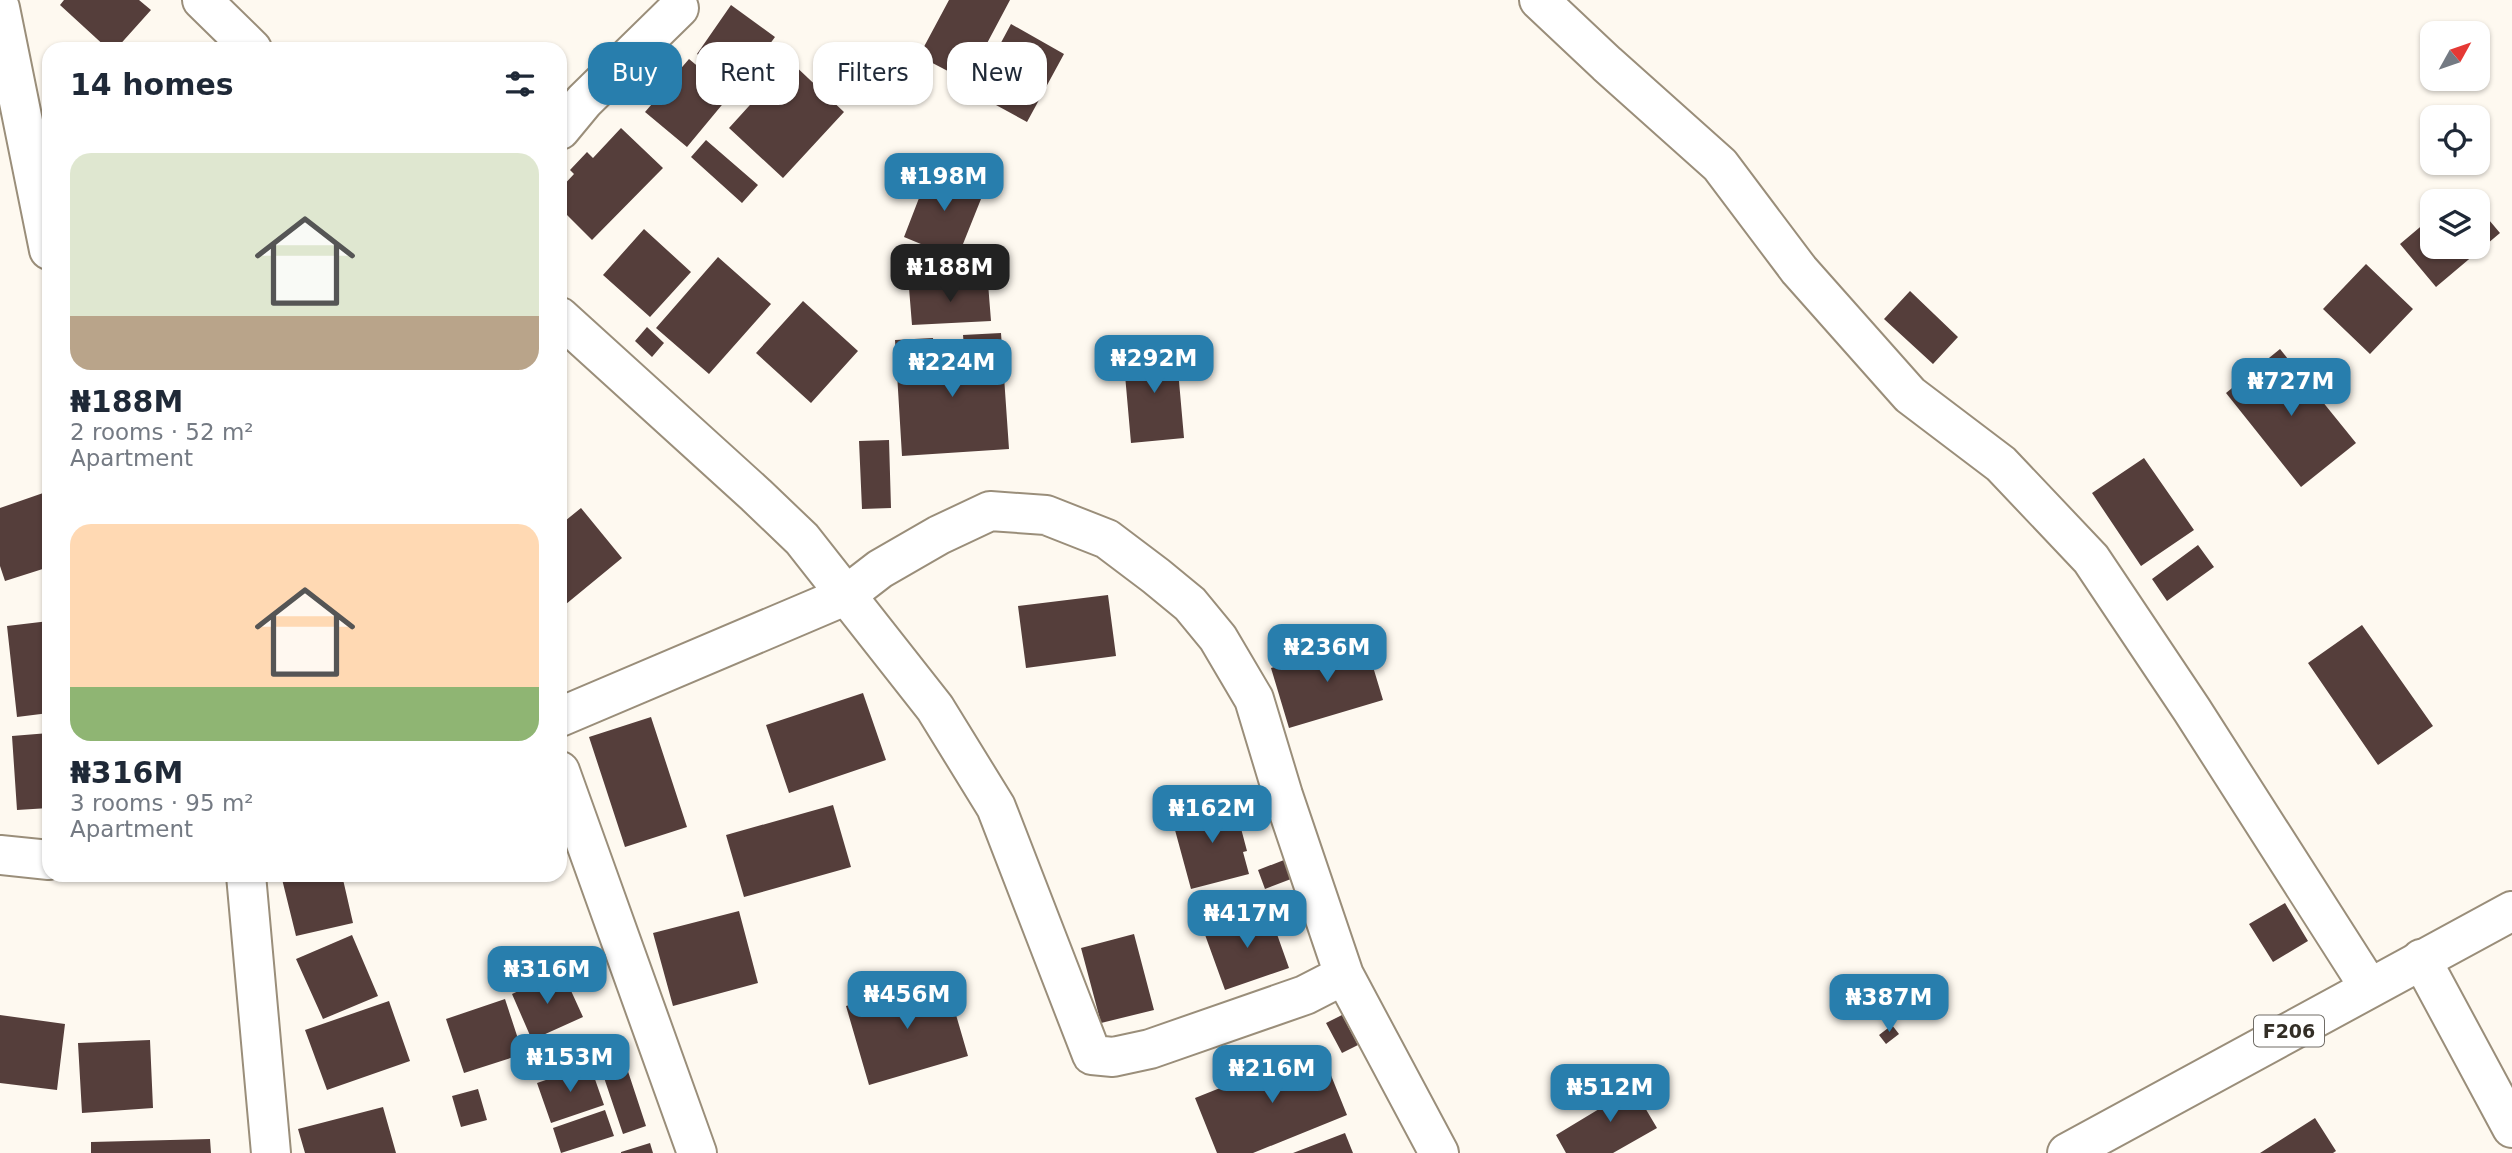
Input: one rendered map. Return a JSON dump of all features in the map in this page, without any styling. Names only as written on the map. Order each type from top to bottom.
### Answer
[{"type":"street","points":[[202,0],[245,42]]},
{"type":"street","points":[[1539,0],[1720,165],[1799,270],[1910,395],[2001,464],[2091,559],[2192,710],[2369,987]]},
{"type":"street","points":[[0,8],[42,215]]},
{"type":"street","points":[[567,122],[680,8]]},
{"type":"street","points":[[567,323],[802,539],[935,708],[996,807],[1092,1055],[1113,1057],[1150,1049],[1305,995],[1344,975]]},
{"type":"street","points":[[567,714],[845,596],[880,569],[939,535],[990,512],[1046,515],[1107,539],[1189,604],[1217,638],[1254,699],[1283,795],[1344,975],[1439,1153]]},
{"type":"street","points":[[567,791],[697,1153]]},
{"type":"street","points":[[0,855],[42,859]]},
{"type":"street","points":[[247,882],[271,1153]]},
{"type":"street","name":"F206","points":[[2067,1153],[2512,911]]},
{"type":"street","points":[[2421,960],[2512,1128]]},
{"type":"building","points":[[64,0],[139,0],[151,10],[122,42],[100,42],[60,5]]},
{"type":"building","points":[[949,0],[1010,0],[988,42],[947,42],[947,71],[933,63],[933,42],[926,42]]},
{"type":"building","points":[[731,5],[775,37],[771,42],[705,42]]},
{"type":"building","points":[[1011,24],[1043,42],[1001,42]]},
{"type":"building","points":[[1047,44],[1064,54],[1047,85]]},
{"type":"building","points":[[689,59],[696,65],[696,105],[722,105],[687,147],[645,112],[651,105],[682,105],[682,67]]},
{"type":"building","points":[[799,70],[813,83],[813,105],[837,105],[844,112],[783,178],[729,128],[750,105],[799,105]]},
{"type":"building","points":[[996,105],[1036,105],[1027,122]]},
{"type":"building","points":[[621,128],[663,168],[592,240],[567,215],[567,182],[574,174],[570,170],[587,152],[593,158]]},
{"type":"building","points":[[706,140],[758,185],[742,203],[691,157]]},
{"type":"building","points":[[931,167],[985,189],[957,259],[904,237]]},
{"type":"building","points":[[2490,221],[2500,233],[2490,241]]},
{"type":"building","points":[[2420,227],[2420,259],[2469,259],[2436,287],[2400,244]]},
{"type":"building","points":[[644,229],[691,272],[650,317],[603,275]]},
{"type":"building","points":[[718,257],[771,304],[709,374],[656,328]]},
{"type":"building","points":[[2366,264],[2413,309],[2370,354],[2323,309]]},
{"type":"building","points":[[988,283],[991,321],[912,325],[909,288]]},
{"type":"building","points":[[1910,291],[1958,337],[1933,364],[1884,319]]},
{"type":"building","points":[[803,301],[858,351],[811,403],[756,353]]},
{"type":"building","points":[[647,327],[664,343],[652,357],[635,341]]},
{"type":"building","points":[[1001,333],[1009,449],[902,456],[895,340],[933,338],[936,375],[966,373],[963,335]]},
{"type":"building","points":[[1176,347],[1184,438],[1131,443],[1123,352]]},
{"type":"building","points":[[2280,349],[2356,443],[2301,487],[2226,393]]},
{"type":"building","points":[[889,440],[891,508],[862,509],[859,441]]},
{"type":"building","points":[[2144,458],[2194,530],[2141,566],[2092,493]]},
{"type":"building","points":[[42,493],[42,569],[5,581],[0,566],[0,508]]},
{"type":"building","points":[[581,508],[622,558],[567,603],[567,519]]},
{"type":"building","points":[[2198,545],[2214,567],[2167,601],[2152,579]]},
{"type":"building","points":[[1108,595],[1116,656],[1026,668],[1018,606]]},
{"type":"building","points":[[42,622],[42,714],[17,717],[7,626]]},
{"type":"building","points":[[2362,625],[2433,726],[2378,765],[2308,663]]},
{"type":"building","points":[[1365,640],[1383,700],[1289,728],[1271,668]]},
{"type":"building","points":[[863,693],[886,760],[789,793],[766,725]]},
{"type":"building","points":[[651,717],[687,827],[625,847],[589,737]]},
{"type":"building","points":[[42,734],[42,808],[17,810],[12,736]]},
{"type":"building","points":[[1234,802],[1247,851],[1243,852],[1249,874],[1191,889],[1172,819]]},
{"type":"building","points":[[833,805],[851,867],[744,897],[726,835]]},
{"type":"building","points":[[1284,860],[1291,879],[1265,889],[1258,870]]},
{"type":"building","points":[[283,882],[344,882],[353,923],[296,936]]},
{"type":"building","points":[[2285,903],[2308,941],[2273,962],[2249,924]]},
{"type":"building","points":[[1268,909],[1289,968],[1225,990],[1204,932]]},
{"type":"building","points":[[739,911],[758,983],[673,1006],[653,933]]},
{"type":"building","points":[[1134,934],[1154,1010],[1101,1023],[1081,948]]},
{"type":"building","points":[[352,935],[378,996],[323,1019],[296,959]]},
{"type":"building","points":[[562,971],[583,1017],[532,1040],[512,994]]},
{"type":"building","points":[[945,977],[968,1056],[869,1085],[846,1006]]},
{"type":"building","points":[[505,999],[523,1054],[464,1073],[446,1019]]},
{"type":"building","points":[[389,1001],[410,1061],[327,1090],[305,1030]]},
{"type":"building","points":[[0,1015],[65,1024],[57,1090],[0,1083]]},
{"type":"building","points":[[1342,1015],[1358,1045],[1342,1053],[1326,1023]]},
{"type":"building","points":[[1892,1025],[1899,1034],[1886,1044],[1879,1035]]},
{"type":"building","points":[[150,1040],[153,1108],[82,1113],[78,1043]]},
{"type":"building","points":[[619,1044],[646,1126],[623,1134],[595,1051]]},
{"type":"building","points":[[1320,1048],[1347,1115],[1253,1153],[1217,1153],[1195,1098]]},
{"type":"building","points":[[590,1065],[604,1105],[551,1123],[537,1083]]},
{"type":"building","points":[[1628,1079],[1657,1128],[1613,1153],[1566,1153],[1556,1135],[1604,1106],[1597,1096]]},
{"type":"building","points":[[478,1089],[487,1120],[461,1127],[452,1096]]},
{"type":"building","points":[[383,1107],[396,1153],[305,1153],[298,1129]]},
{"type":"building","points":[[605,1110],[614,1136],[561,1153],[553,1128]]},
{"type":"building","points":[[2315,1118],[2336,1151],[2333,1153],[2260,1153]]},
{"type":"building","points":[[1345,1133],[1353,1153],[1293,1153]]},
{"type":"building","points":[[210,1139],[211,1153],[91,1153],[91,1142]]},
{"type":"building","points":[[650,1143],[653,1153],[621,1153],[621,1152]]}]
